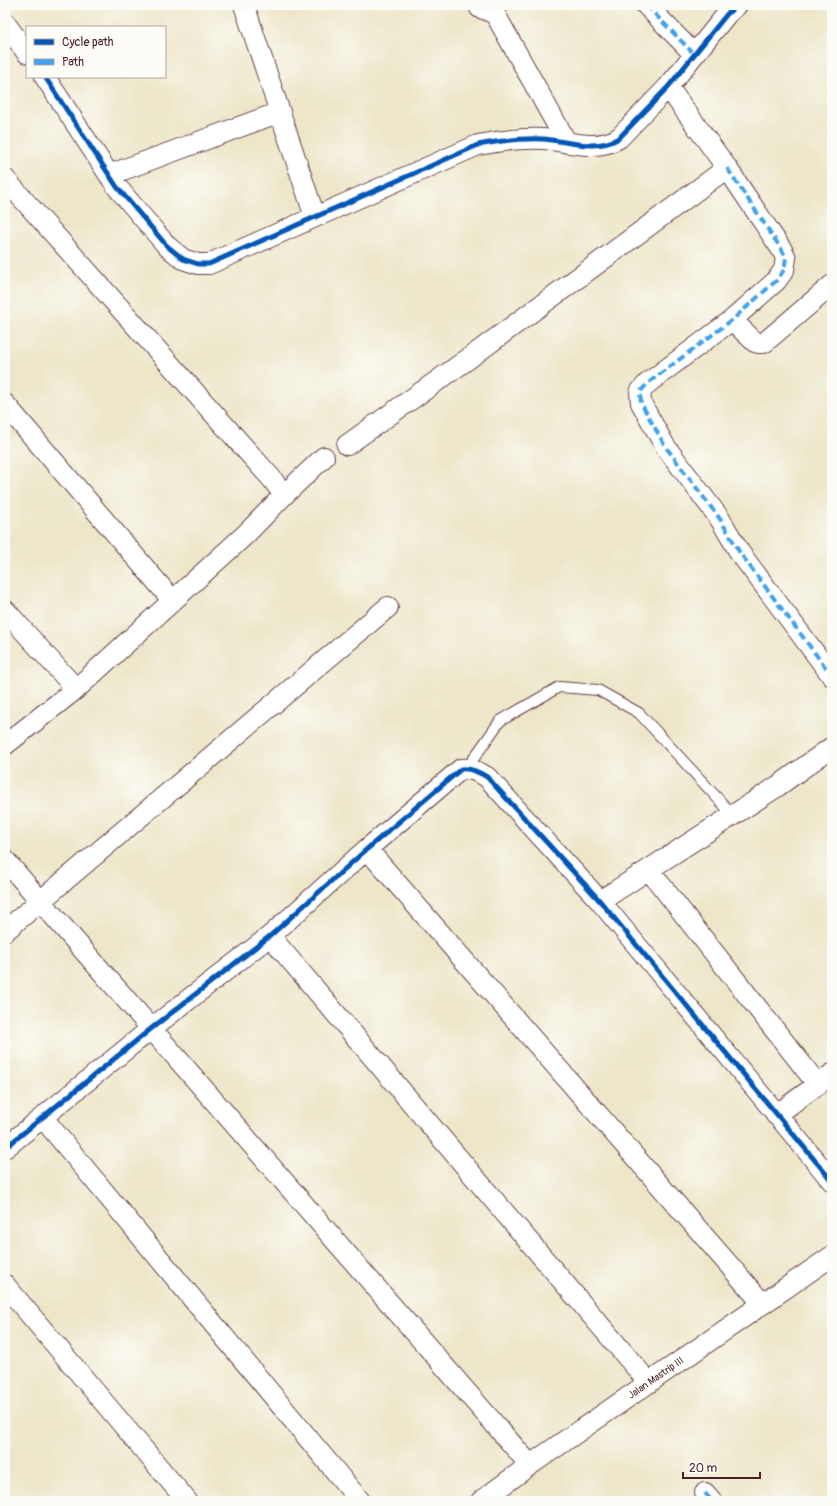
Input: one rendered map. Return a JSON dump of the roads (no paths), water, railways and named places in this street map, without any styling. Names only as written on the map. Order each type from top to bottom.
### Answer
[{"type":"street","points":[[244,5],[315,217]]},
{"type":"street","points":[[646,5],[694,54]]},
{"type":"street","points":[[46,78],[117,187],[167,246],[183,259],[198,264],[209,264],[478,145],[502,141],[543,139],[585,145],[612,142],[619,138],[668,87],[727,14],[737,5]]},
{"type":"street","points":[[480,8],[495,14],[567,143]]},
{"type":"street","points":[[5,23],[26,52]]},
{"type":"street","points":[[668,87],[727,168],[786,258],[784,270],[776,281],[732,320],[648,383],[640,392],[641,403],[665,446],[720,519],[740,553],[832,676]]},
{"type":"street","points":[[109,175],[280,112]]},
{"type":"street","points":[[347,445],[468,359],[727,168]]},
{"type":"street","points":[[5,179],[284,495]]},
{"type":"street","points":[[732,320],[755,342],[764,343],[832,285]]},
{"type":"street","points":[[5,404],[173,601]]},
{"type":"street","points":[[5,745],[76,689],[246,534],[324,457]]},
{"type":"street","points":[[5,932],[388,607]]},
{"type":"street","points":[[5,610],[76,689]]},
{"type":"street","points":[[600,901],[778,786],[832,747]]},
{"type":"street","points":[[5,1148],[152,1028],[270,936],[367,849],[461,769],[467,768],[487,777],[600,901],[832,1181]]},
{"type":"street","points":[[367,849],[763,1304]]},
{"type":"street","points":[[5,860],[530,1465]]},
{"type":"street","points":[[649,870],[825,1079],[776,1115]]},
{"type":"street","points":[[270,936],[649,1383]]},
{"type":"street","points":[[43,1118],[360,1501]]},
{"type":"street","name":"Jalan Mastrip III","points":[[481,1501],[530,1465],[832,1256]]},
{"type":"street","points":[[5,1285],[187,1501]]},
{"type":"lane","points":[[467,768],[500,721],[559,687],[598,690],[639,713],[733,815]]}]
